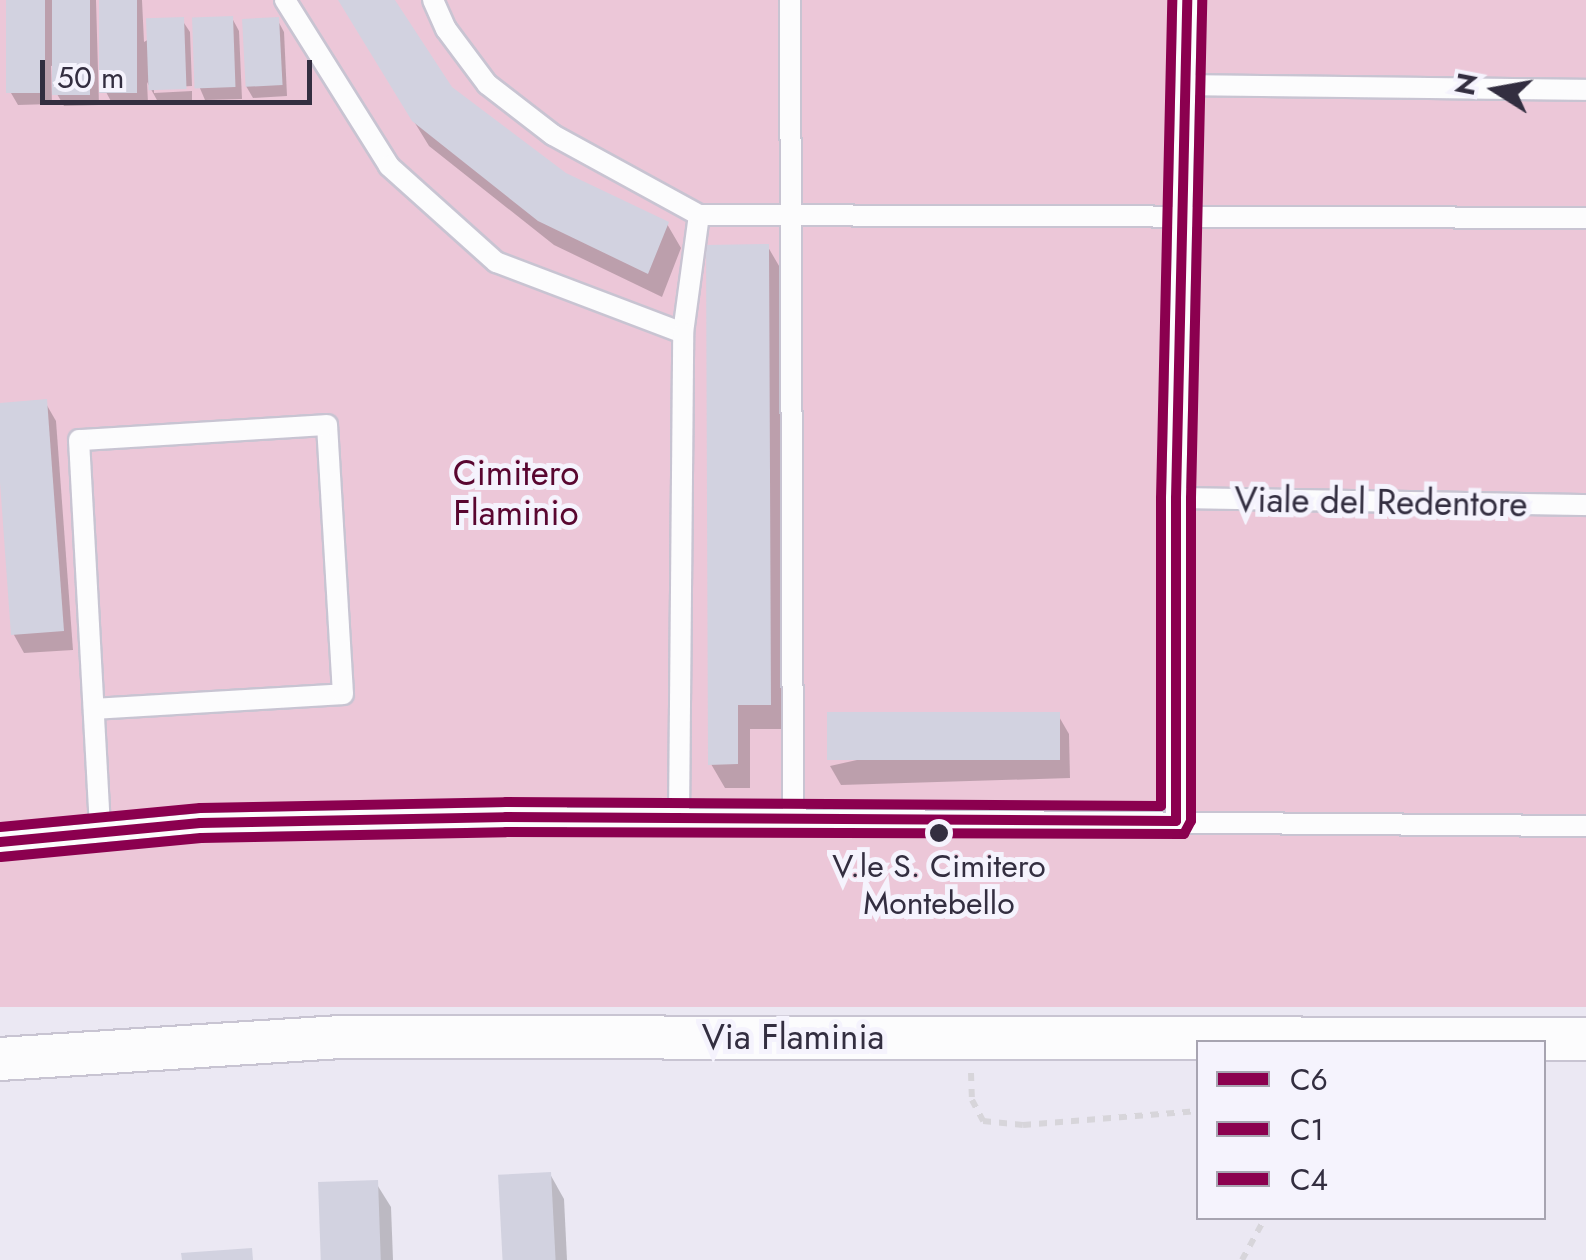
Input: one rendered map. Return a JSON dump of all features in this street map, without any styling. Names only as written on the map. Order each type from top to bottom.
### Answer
[{"type":"street","name":"Via Flaminia","points":[[0,1059],[341,1037],[1586,1039]]},
{"type":"lane","points":[[285,0],[390,166],[496,262],[683,333]]},
{"type":"lane","points":[[433,0],[446,29],[487,84],[553,135],[699,214],[793,218],[1586,218]]},
{"type":"lane","points":[[790,0],[793,820]]},
{"type":"lane","points":[[1176,821],[1176,498],[1187,0]]},
{"type":"lane","points":[[1188,86],[1586,90]]},
{"type":"lane","points":[[679,819],[683,333],[699,214]]},
{"type":"lane","points":[[94,709],[343,694],[328,426],[79,440],[100,831]]},
{"type":"lane","name":"Viale del Redentore","points":[[1176,498],[1586,505]]},
{"type":"lane","points":[[0,842],[200,823],[506,816],[1586,826]]},
{"type":"path","points":[[972,1100],[983,1120],[1022,1125],[1196,1111]]},
{"type":"path","points":[[1242,1260],[1265,1220]]},
{"type":"green space","name":"Cimitero Flaminio","points":[[0,0],[1586,0],[1586,1007],[0,1007]]},
{"type":"building","points":[[6,0],[45,0],[45,93],[6,93]]},
{"type":"building","points":[[52,0],[90,0],[90,95],[52,95]]},
{"type":"building","points":[[99,0],[137,0],[137,93],[99,93]]},
{"type":"building","points":[[338,0],[395,0],[452,87],[566,173],[669,222],[648,274],[538,221],[412,121]]},
{"type":"building","points":[[233,16],[235,87],[195,88],[192,17]]},
{"type":"building","points":[[184,17],[187,89],[149,90],[146,18]]},
{"type":"building","points":[[279,17],[283,85],[246,87],[242,19]]},
{"type":"building","points":[[769,244],[771,705],[738,705],[738,764],[708,765],[706,245]]},
{"type":"building","points":[[47,399],[64,631],[11,635],[0,482],[0,403]]},
{"type":"building","points":[[827,712],[1060,712],[1060,760],[827,760]]},
{"type":"building","points":[[551,1172],[556,1260],[503,1260],[498,1175]]},
{"type":"building","points":[[378,1180],[381,1260],[321,1260],[318,1182]]},
{"type":"building","points":[[252,1248],[253,1260],[182,1260],[181,1253]]},
{"type":"transit line","name":"C4","points":[[0,827],[200,808],[506,802],[1161,806],[1161,498],[1172,0]]},
{"type":"transit line","name":"C6","points":[[0,842],[200,823],[506,817],[1176,821],[1176,498],[1187,0]]},
{"type":"transit line","name":"C1","points":[[1,857],[201,838],[506,832],[1184,834],[1191,821],[1191,498],[1202,0]]},
{"type":"place","name":"V.le S. Cimitero Montebello","points":[[939,833]]}]
